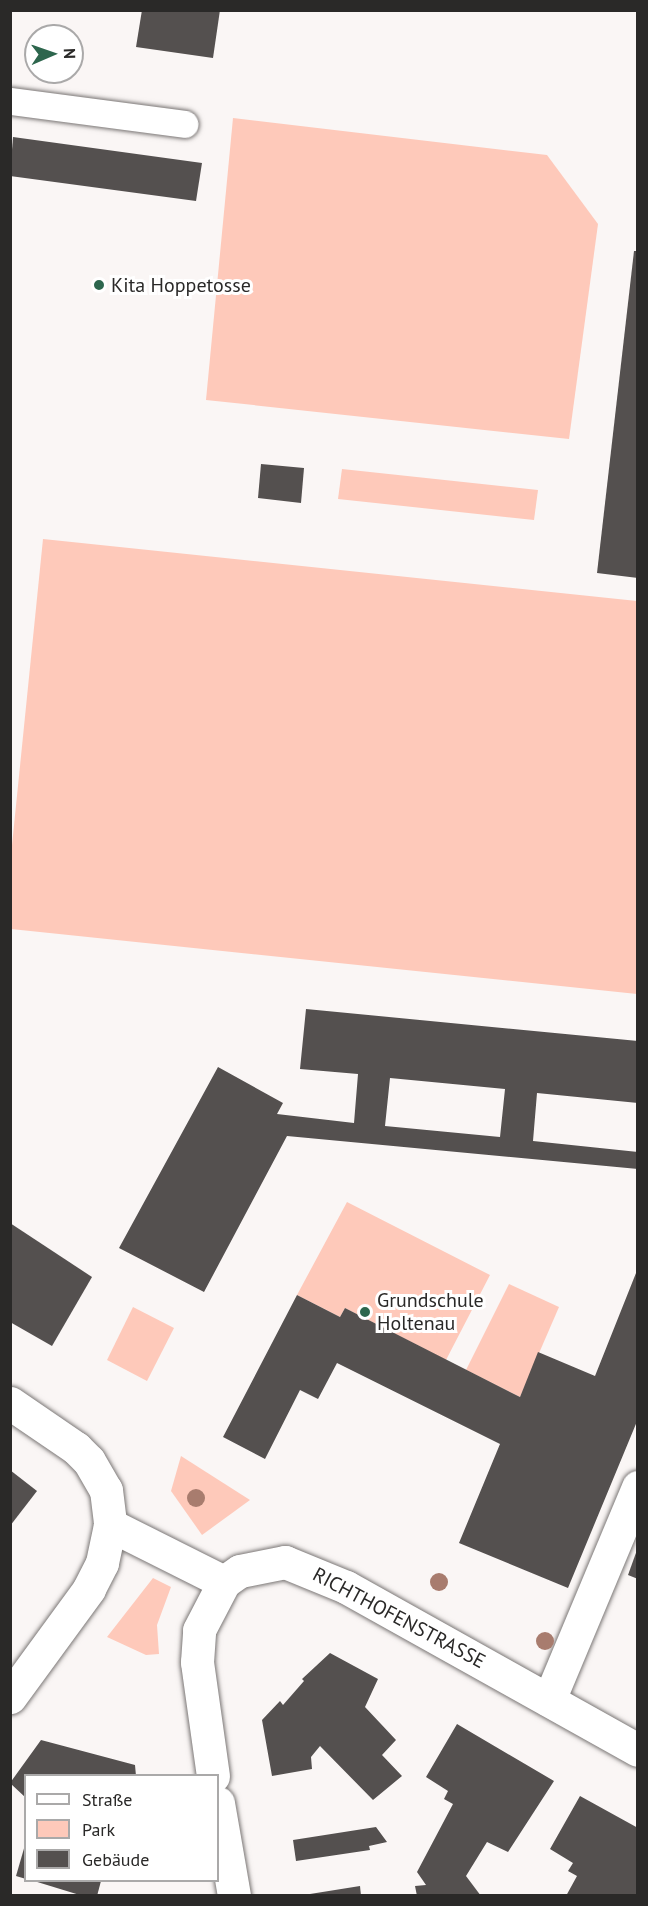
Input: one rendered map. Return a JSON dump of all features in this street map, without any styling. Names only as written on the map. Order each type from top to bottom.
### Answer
[{"type":"street","points":[[10,1403],[76,1448],[89,1461],[106,1490],[110,1526],[102,1563],[89,1589],[10,1697]]},
{"type":"street","points":[[549,1700],[638,1487]]},
{"type":"street","points":[[110,1526],[224,1582],[199,1630],[197,1651],[213,1774]]},
{"type":"street","name":"RICHTHOFENSTRASSE","points":[[224,1582],[240,1571],[264,1564],[285,1562],[308,1568],[638,1750]]},
{"type":"street","points":[[219,1809],[234,1896]]},
{"type":"lane","points":[[10,101],[184,124]]},
{"type":"green space","points":[[233,118],[547,155],[598,224],[569,439],[206,400]]},
{"type":"green space","points":[[342,469],[538,490],[534,520],[338,499]]},
{"type":"green space","points":[[43,539],[637,601],[637,994],[11,929],[11,855]]},
{"type":"green space","points":[[347,1202],[490,1275],[446,1360],[345,1308],[340,1317],[297,1295]]},
{"type":"green space","points":[[509,1284],[559,1307],[520,1397],[466,1370]]},
{"type":"green space","points":[[133,1307],[174,1328],[147,1381],[107,1360]]},
{"type":"green space","points":[[181,1456],[250,1500],[202,1535],[171,1491]]},
{"type":"green space","points":[[153,1578],[171,1587],[157,1625],[159,1654],[146,1655],[107,1637]]},
{"type":"building","points":[[142,10],[220,10],[213,58],[136,47]]},
{"type":"building","points":[[13,137],[202,163],[196,201],[10,176]]},
{"type":"building","points":[[634,251],[638,251],[638,578],[597,573]]},
{"type":"building","points":[[261,464],[304,468],[301,503],[258,498]]},
{"type":"building","points":[[306,1009],[638,1041],[638,1103],[537,1093],[533,1141],[638,1152],[638,1169],[287,1136],[204,1292],[119,1248],[218,1067],[283,1103],[277,1114],[354,1123],[358,1074],[300,1069]],"holes":[[[390,1078],[505,1089],[500,1137],[385,1126]]]},
{"type":"building","points":[[10,1223],[92,1277],[52,1346],[10,1322]]},
{"type":"building","points":[[638,1268],[638,1419],[568,1588],[459,1543],[500,1444],[337,1363],[318,1399],[300,1390],[265,1459],[223,1437],[297,1295],[340,1317],[345,1308],[520,1397],[538,1352],[595,1376]]},
{"type":"building","points":[[10,1470],[37,1491],[10,1526]]},
{"type":"building","points":[[638,1550],[638,1579],[628,1575]]},
{"type":"building","points":[[330,1653],[378,1679],[365,1707],[396,1740],[382,1755],[402,1776],[373,1800],[320,1746],[311,1757],[312,1769],[272,1776],[262,1720],[280,1701],[283,1705],[304,1681],[302,1679]]},
{"type":"building","points":[[457,1724],[554,1781],[508,1852],[487,1842],[466,1876],[481,1896],[417,1896],[415,1886],[426,1885],[417,1872],[453,1804],[444,1799],[448,1791],[426,1777]]},
{"type":"building","points":[[41,1740],[135,1765],[136,1774],[24,1774],[24,1796],[10,1783]]},
{"type":"building","points":[[580,1796],[638,1828],[638,1896],[566,1896],[577,1876],[568,1871],[573,1863],[550,1849]]},
{"type":"building","points":[[376,1827],[387,1842],[369,1846],[370,1850],[296,1861],[293,1840]]},
{"type":"building","points":[[24,1848],[24,1878],[16,1876]]},
{"type":"building","points":[[37,1882],[101,1882],[97,1896],[83,1896]]},
{"type":"building","points":[[360,1886],[361,1896],[310,1896],[310,1894]]},
{"type":"place","name":"Kita Hoppetosse","points":[[99,285]]},
{"type":"place","name":"Grundschule Holtenau","points":[[365,1312]]}]
